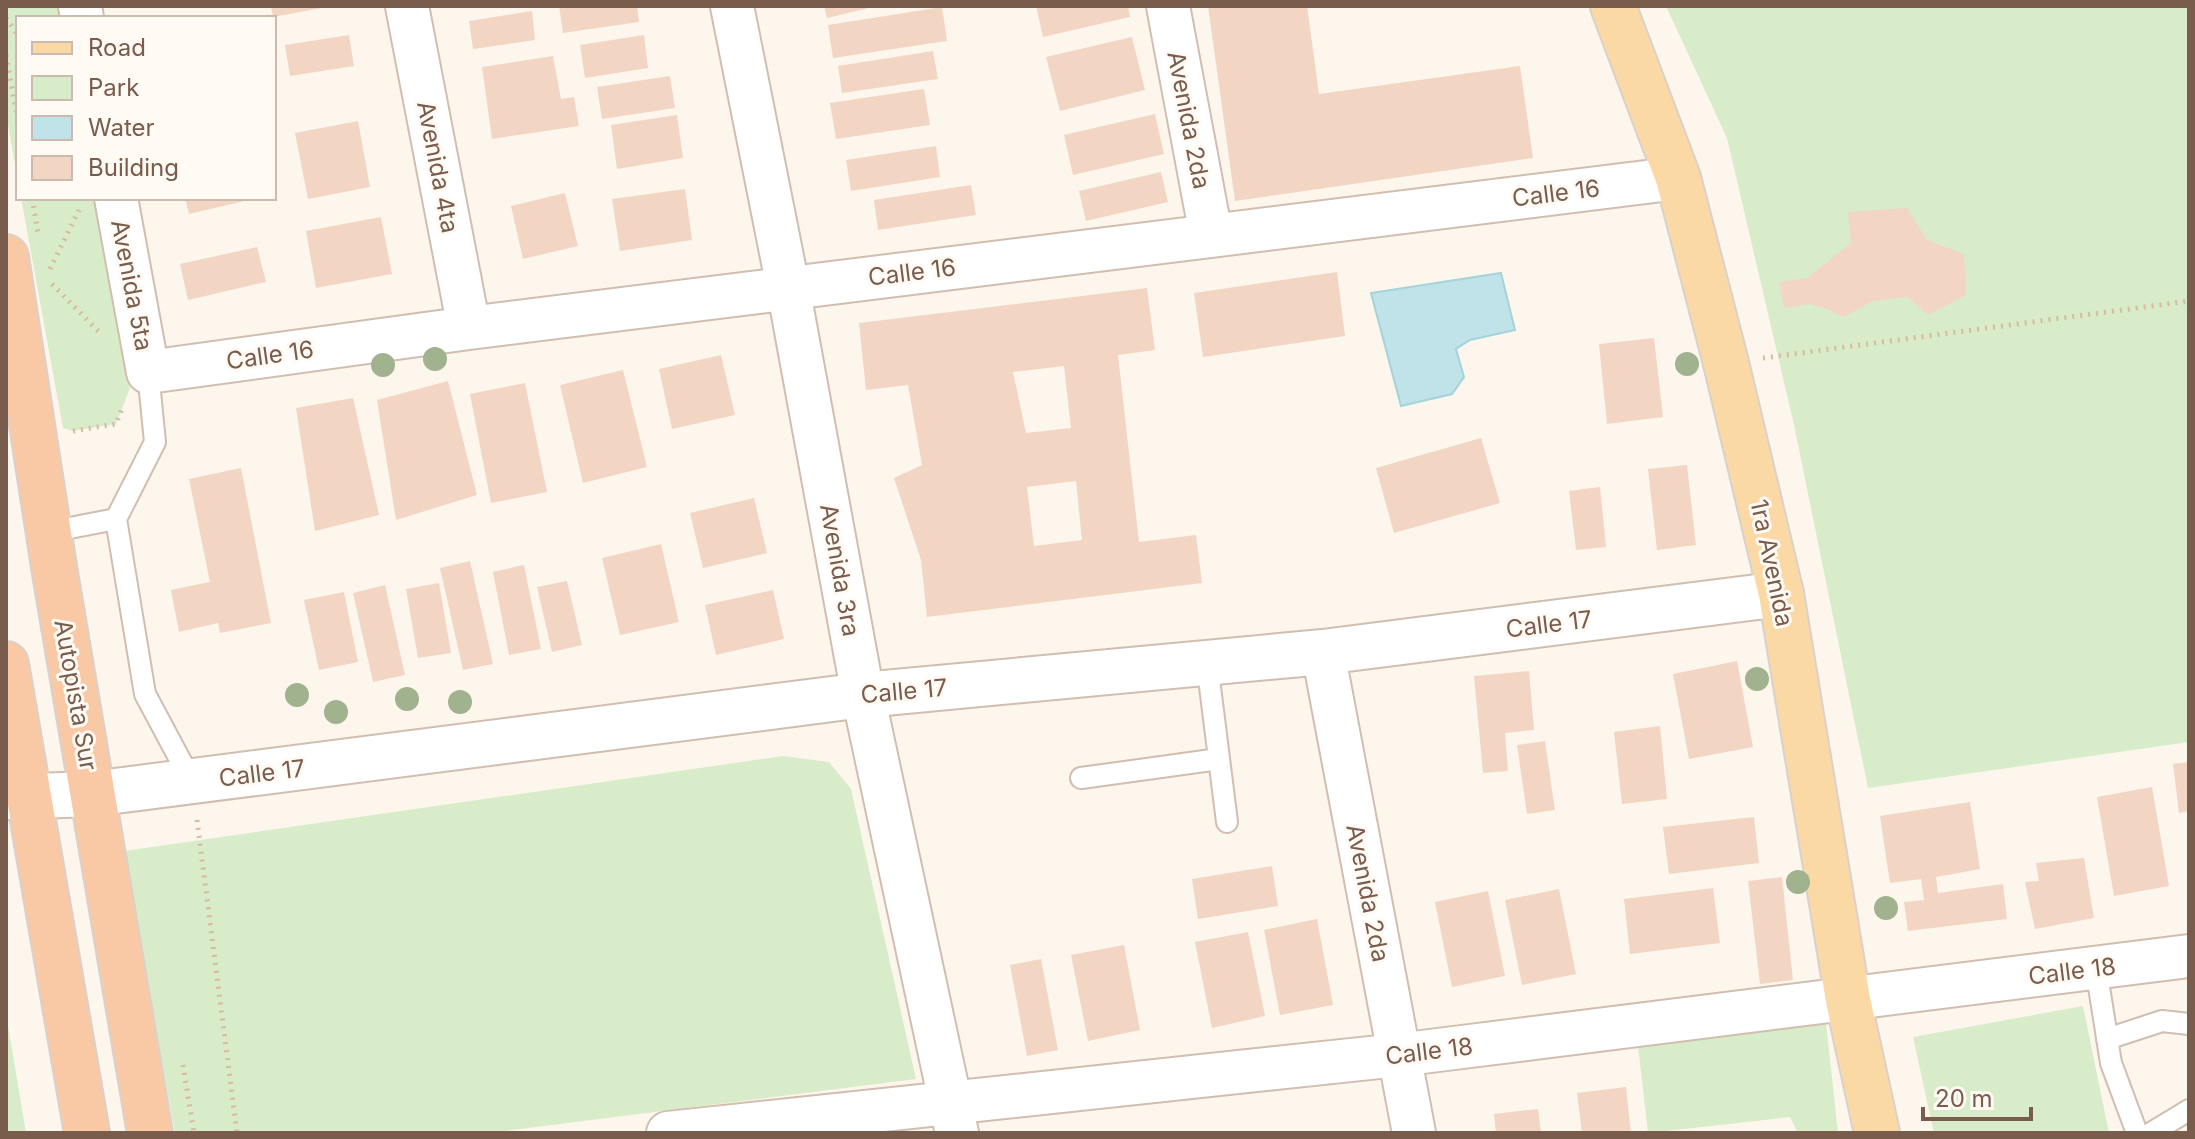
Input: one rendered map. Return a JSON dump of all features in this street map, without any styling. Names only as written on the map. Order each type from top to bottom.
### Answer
[{"type":"highway","name":"Autopista Sur","points":[[29,253],[49,532],[150,1133]]},
{"type":"highway","points":[[6,664],[17,797],[87,1133]]},
{"type":"main road","name":"1ra Avenida","points":[[1613,6],[1678,178],[1781,594],[1848,1000],[1877,1133]]},
{"type":"street","name":"Avenida 4ta","points":[[407,6],[469,328]]},
{"type":"street","name":"Avenida 3ra","points":[[732,6],[788,287],[863,695],[954,1118]]},
{"type":"street","name":"Avenida 2da","points":[[1168,6],[1211,235]]},
{"type":"street","name":"Calle 16","points":[[137,386],[469,328],[1678,178]]},
{"type":"street","name":"Avenida 5ta","points":[[116,200],[137,386]]},
{"type":"street","name":"Calle 17","points":[[17,797],[92,794],[863,695],[1323,652],[1781,594]]},
{"type":"street","name":"Avenida 2da","points":[[1323,652],[1414,1133]]},
{"type":"street","name":"Calle 18","points":[[668,1133],[954,1118],[1398,1055],[2189,956]]},
{"type":"lane","points":[[137,386],[155,442],[116,519],[145,694],[192,782]]},
{"type":"lane","points":[[49,532],[116,519]]},
{"type":"lane","points":[[1207,663],[1227,822]]},
{"type":"lane","points":[[1081,778],[1219,759]]},
{"type":"lane","points":[[2096,968],[2111,1063],[2137,1133]]},
{"type":"lane","points":[[2107,1039],[2162,1021],[2189,1024]]},
{"type":"lane","points":[[2151,1133],[2189,1110]]},
{"type":"path","points":[[6,55],[16,111]]},
{"type":"path","points":[[32,200],[29,253],[46,278],[102,335]]},
{"type":"path","points":[[49,294],[46,278],[83,200]]},
{"type":"path","points":[[1726,363],[2189,301]]},
{"type":"path","points":[[71,416],[73,431],[116,424],[137,386]]},
{"type":"path","points":[[192,782],[237,1133]]},
{"type":"green space","points":[[6,6],[60,6],[62,16],[16,16],[16,170],[6,113]]},
{"type":"green space","points":[[1666,6],[2189,6],[2189,742],[1868,788],[1794,425],[1727,138]]},
{"type":"green space","points":[[21,200],[95,200],[130,388],[116,424],[73,431],[63,428]]},
{"type":"green space","points":[[783,756],[829,762],[851,789],[916,1079],[488,1133],[175,1133],[124,851]]},
{"type":"green space","points":[[2083,1006],[2109,1133],[1934,1133],[1913,1037]]},
{"type":"green space","points":[[6,1013],[26,1133],[6,1133]]},
{"type":"green space","points":[[1826,1023],[1838,1133],[1798,1133],[1790,1117],[1648,1133],[1638,1046]]},
{"type":"water","points":[[1501,273],[1515,330],[1470,340],[1456,349],[1464,377],[1452,394],[1401,406],[1371,293]]},
{"type":"building","points":[[271,6],[322,6],[322,8],[273,16]]},
{"type":"building","points":[[559,6],[637,6],[639,22],[563,33]]},
{"type":"building","points":[[824,6],[873,6],[873,7],[827,18]]},
{"type":"building","points":[[1036,6],[1128,6],[1130,17],[1043,37]]},
{"type":"building","points":[[1208,6],[1307,6],[1319,94],[1520,66],[1533,158],[1235,201]]},
{"type":"building","points":[[942,7],[947,41],[833,58],[828,25]]},
{"type":"building","points":[[532,11],[535,40],[473,49],[469,21]]},
{"type":"building","points":[[349,35],[354,66],[290,76],[285,45]]},
{"type":"building","points":[[644,35],[648,68],[585,78],[580,45]]},
{"type":"building","points":[[1132,37],[1145,90],[1060,111],[1046,57]]},
{"type":"building","points":[[933,51],[938,79],[842,93],[838,66]]},
{"type":"building","points":[[553,56],[561,99],[574,97],[579,126],[492,139],[482,67]]},
{"type":"building","points":[[670,76],[675,108],[602,119],[597,87]]},
{"type":"building","points":[[924,89],[930,125],[836,139],[830,103]]},
{"type":"building","points":[[1155,114],[1164,154],[1073,175],[1064,135]]},
{"type":"building","points":[[677,115],[683,158],[617,169],[611,125]]},
{"type":"building","points":[[358,121],[370,187],[308,199],[295,133]]},
{"type":"building","points":[[936,146],[940,177],[851,191],[846,160]]},
{"type":"building","points":[[1161,172],[1168,202],[1086,221],[1079,191]]},
{"type":"building","points":[[971,185],[976,215],[878,230],[874,200]]},
{"type":"building","points":[[685,189],[692,240],[620,251],[612,199]]},
{"type":"building","points":[[565,193],[578,246],[523,259],[511,206]]},
{"type":"building","points":[[186,200],[249,200],[189,214]]},
{"type":"building","points":[[1907,208],[1927,240],[1964,254],[1966,295],[1928,315],[1908,297],[1873,301],[1843,317],[1809,304],[1784,308],[1779,282],[1807,278],[1851,243],[1848,212]]},
{"type":"building","points":[[381,217],[392,274],[316,288],[306,231]]},
{"type":"building","points":[[257,247],[266,282],[188,300],[180,264]]},
{"type":"building","points":[[1337,272],[1345,336],[1203,357],[1194,293]]},
{"type":"building","points":[[1147,288],[1155,350],[1118,355],[1139,542],[1196,535],[1202,583],[927,617],[921,560],[894,478],[922,465],[908,385],[866,390],[859,323]],"holes":[[[1064,366],[1071,428],[1026,433],[1013,372]],[[1076,481],[1082,540],[1034,546],[1027,487]]]},
{"type":"building","points":[[1654,338],[1663,417],[1607,424],[1599,344]]},
{"type":"building","points":[[721,355],[735,415],[672,429],[659,369]]},
{"type":"building","points":[[623,370],[647,467],[583,483],[560,385]]},
{"type":"building","points":[[448,381],[477,495],[396,520],[377,400]]},
{"type":"building","points":[[525,383],[547,492],[491,503],[470,394]]},
{"type":"building","points":[[353,398],[379,515],[315,531],[296,408]]},
{"type":"building","points":[[1481,438],[1500,503],[1394,533],[1376,468]]},
{"type":"building","points":[[1687,465],[1696,545],[1657,550],[1648,469]]},
{"type":"building","points":[[241,468],[271,623],[220,633],[218,623],[179,632],[171,590],[210,582],[189,479]]},
{"type":"building","points":[[1600,487],[1606,547],[1576,550],[1569,491]]},
{"type":"building","points":[[754,498],[767,553],[703,568],[690,513]]},
{"type":"building","points":[[661,544],[679,622],[620,635],[602,558]]},
{"type":"building","points":[[470,561],[493,664],[463,670],[440,568]]},
{"type":"building","points":[[524,565],[541,649],[509,655],[493,572]]},
{"type":"building","points":[[567,581],[582,645],[552,652],[537,587]]},
{"type":"building","points":[[439,583],[451,653],[418,658],[406,589]]},
{"type":"building","points":[[385,585],[405,675],[373,682],[353,593]]},
{"type":"building","points":[[773,590],[784,639],[716,655],[705,605]]},
{"type":"building","points":[[344,592],[358,662],[319,670],[304,600]]},
{"type":"building","points":[[1737,661],[1753,747],[1689,759],[1673,674]]},
{"type":"building","points":[[1529,671],[1534,730],[1505,733],[1508,771],[1483,773],[1474,676]]},
{"type":"building","points":[[1660,726],[1667,799],[1622,804],[1614,732]]},
{"type":"building","points":[[1545,741],[1555,810],[1527,814],[1517,745]]},
{"type":"building","points":[[2189,762],[2189,811],[2179,813],[2173,764]]},
{"type":"building","points":[[2152,787],[2169,886],[2114,896],[2097,797]]},
{"type":"building","points":[[1970,802],[1980,869],[1936,877],[1938,893],[2003,884],[2007,919],[1908,931],[1904,902],[1924,900],[1921,879],[1890,883],[1880,816]]},
{"type":"building","points":[[1754,817],[1759,863],[1669,874],[1663,827]]},
{"type":"building","points":[[2084,858],[2094,918],[2035,929],[2025,882],[2039,881],[2036,863]]},
{"type":"building","points":[[1272,866],[1278,906],[1198,919],[1192,879]]},
{"type":"building","points":[[1782,877],[1793,980],[1760,984],[1748,881]]},
{"type":"building","points":[[1713,888],[1720,943],[1630,954],[1624,899]]},
{"type":"building","points":[[1559,889],[1576,974],[1522,985],[1505,900]]},
{"type":"building","points":[[1488,891],[1505,976],[1452,987],[1435,902]]},
{"type":"building","points":[[1317,919],[1333,1005],[1280,1015],[1264,930]]},
{"type":"building","points":[[1248,932],[1265,1016],[1212,1028],[1195,942]]},
{"type":"building","points":[[1124,945],[1140,1030],[1088,1041],[1071,955]]},
{"type":"building","points":[[1041,959],[1058,1050],[1027,1056],[1010,965]]},
{"type":"building","points":[[1626,1087],[1631,1133],[1582,1133],[1577,1093]]},
{"type":"building","points":[[1538,1109],[1541,1133],[1496,1133],[1494,1114]]}]
